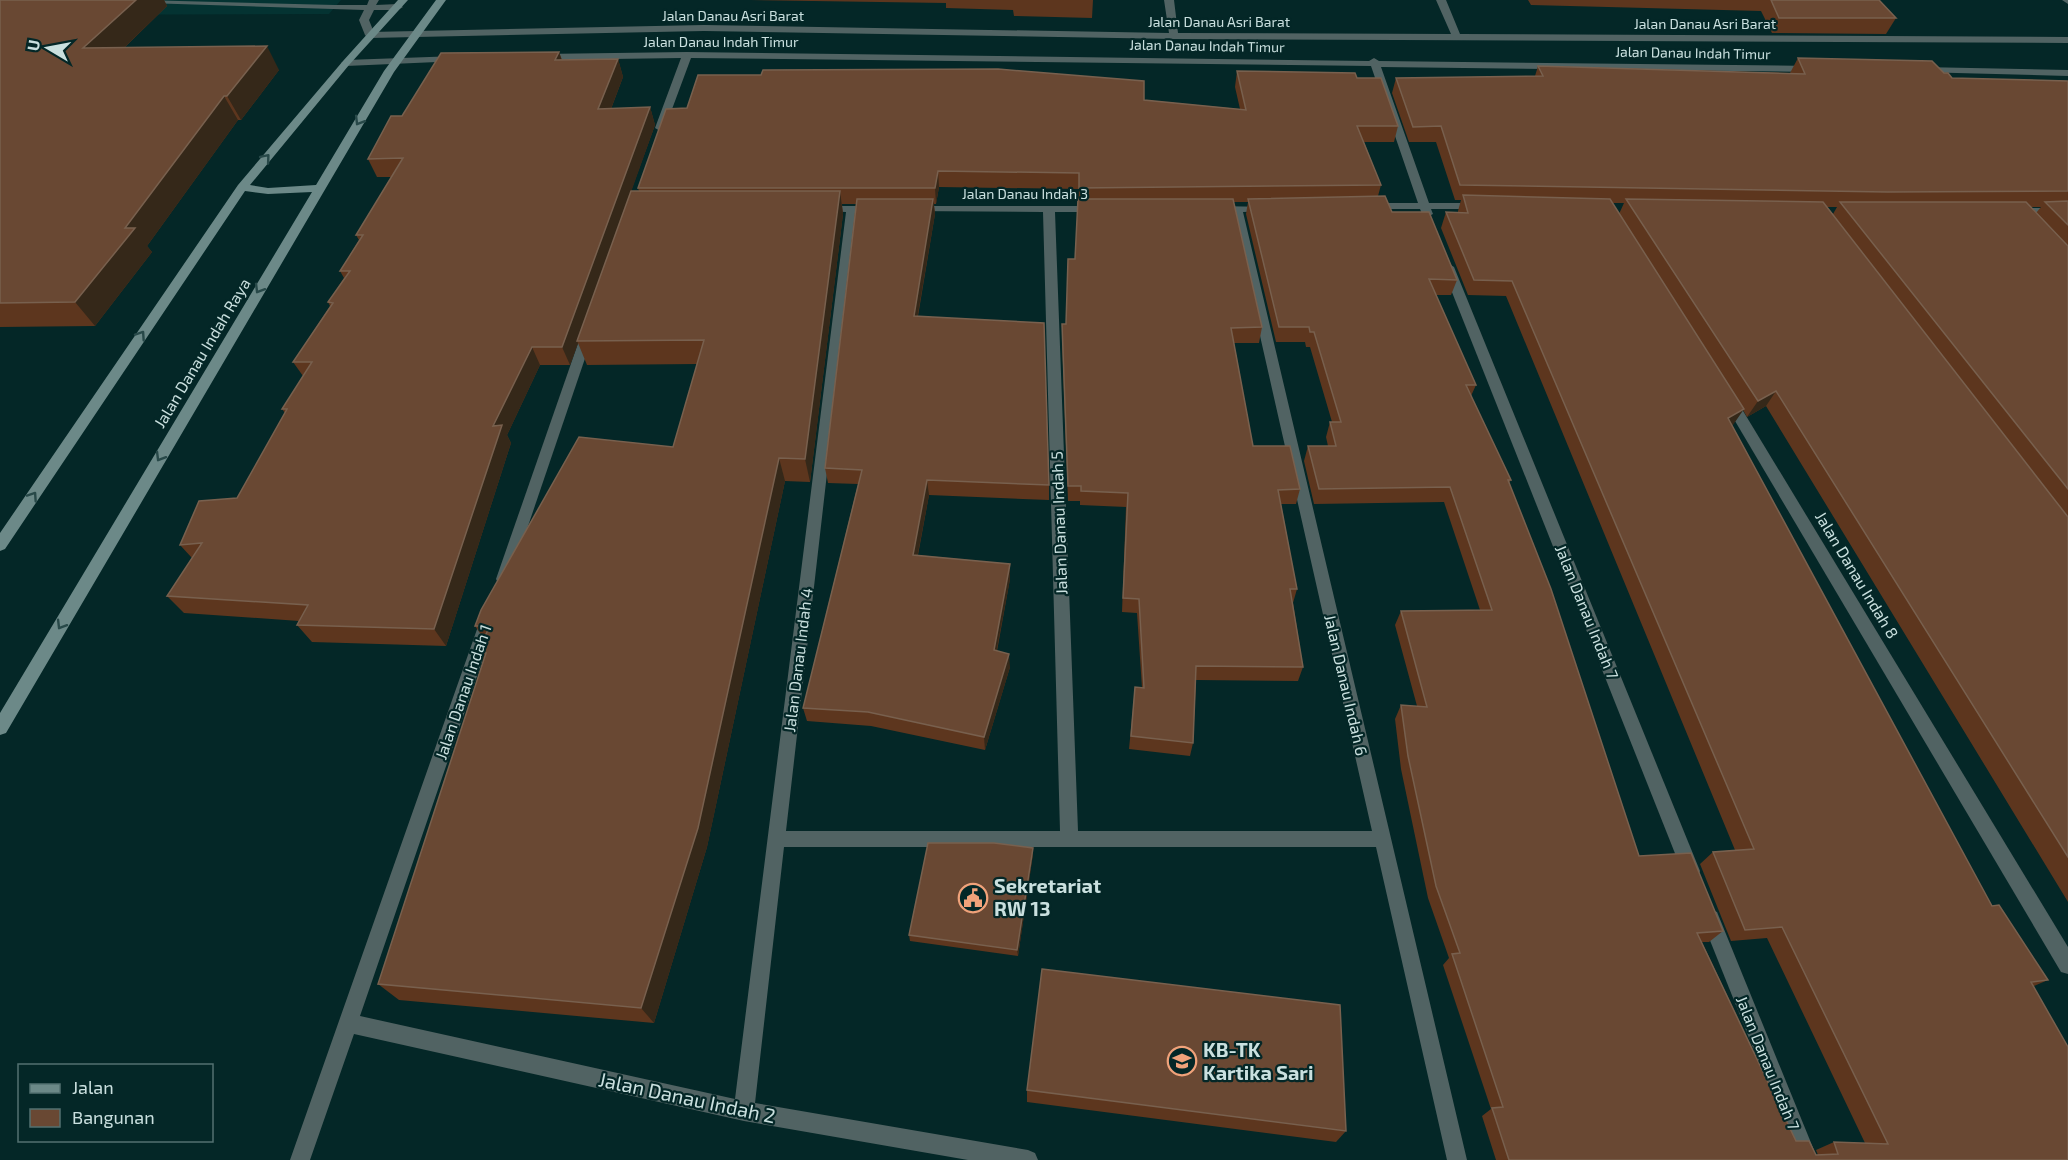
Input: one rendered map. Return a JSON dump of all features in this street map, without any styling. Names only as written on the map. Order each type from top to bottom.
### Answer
[{"type":"street","points":[[146,0],[401,3]]},
{"type":"street","name":"Jalan Danau Indah Raya","points":[[0,728],[319,188],[398,60],[441,0]]},
{"type":"street","points":[[1169,0],[1174,36]]},
{"type":"street","points":[[1441,0],[1456,36]]},
{"type":"street","points":[[370,35],[364,20],[372,3]]},
{"type":"street","points":[[0,545],[242,187],[370,35],[401,3]]},
{"type":"street","name":"Jalan Danau Asri Barat","points":[[370,35],[417,32],[704,28],[1174,36],[2068,40]]},
{"type":"street","points":[[655,143],[687,55]]},
{"type":"street","name":"Jalan Danau Indah Timur","points":[[533,58],[687,55],[1374,61],[1828,69]]},
{"type":"street","points":[[346,63],[474,58]]},
{"type":"street","points":[[1374,61],[1432,227]]},
{"type":"street","points":[[1912,70],[2068,73]]},
{"type":"street","points":[[242,187],[268,191],[319,188]]},
{"type":"street","points":[[1353,207],[1423,205],[1493,207]]},
{"type":"street","points":[[1202,209],[1284,208]]},
{"type":"street","name":"Jalan Danau Indah 3","points":[[806,209],[1108,209]]},
{"type":"street","name":"Jalan Danau Indah 4","points":[[744,1111],[852,209]]},
{"type":"street","name":"Jalan Danau Indah 5","points":[[1049,209],[1069,837]]},
{"type":"street","name":"Jalan Danau Indah 6","points":[[1237,209],[1456,1160]]},
{"type":"street","points":[[1998,211],[2068,211]]},
{"type":"street","points":[[2018,211],[2032,226]]},
{"type":"street","name":"Jalan Danau Indah 7","points":[[1441,250],[1695,882]]},
{"type":"street","name":"Jalan Danau Indah 1","points":[[300,1160],[591,322]]},
{"type":"street","name":"Jalan Danau Indah 8","points":[[1721,385],[2068,965]]},
{"type":"street","points":[[776,839],[1069,837],[1382,839]]},
{"type":"street","name":"Jalan Danau Indah 7","points":[[1704,904],[1808,1160]]},
{"type":"street","name":"Jalan Danau Indah 2","points":[[348,1023],[744,1111],[1028,1160]]},
{"type":"shaded area","points":[[0,0],[341,0],[329,14],[0,15]]},
{"type":"building","points":[[0,0],[136,0],[83,48],[267,46],[227,96],[224,96],[125,228],[135,228],[75,302],[0,303]]},
{"type":"building","points":[[1771,0],[1879,0],[1896,18],[1779,18]]},
{"type":"building","points":[[559,52],[555,60],[618,59],[598,109],[650,107],[562,347],[532,347],[493,426],[502,425],[434,629],[297,625],[308,605],[167,596],[202,543],[180,545],[199,501],[237,498],[287,409],[282,409],[312,362],[293,362],[333,303],[328,302],[350,271],[340,271],[363,235],[356,235],[403,158],[368,159],[391,116],[402,116],[441,53]]},
{"type":"building","points":[[1798,58],[1932,61],[1952,78],[2068,81],[2068,191],[1887,192],[1460,185],[1441,126],[1413,127],[1396,78],[1543,76],[1538,66],[1805,74]]},
{"type":"building","points":[[998,69],[1144,81],[1144,100],[1246,110],[1237,71],[1355,73],[1357,78],[1381,78],[1398,126],[1357,126],[1381,185],[1079,188],[1079,173],[938,171],[935,188],[638,188],[666,109],[687,108],[698,75],[761,75],[763,70]]},
{"type":"building","points":[[631,191],[840,191],[805,459],[779,458],[698,828],[641,1008],[378,984],[486,653],[477,652],[490,626],[475,626],[481,610],[579,437],[673,447],[704,340],[577,341]]},
{"type":"building","points":[[1463,195],[1610,199],[1744,409],[1728,418],[1992,906],[1999,905],[2048,980],[2031,982],[2068,1047],[2068,1160],[1509,1160],[1492,1108],[1503,1107],[1452,954],[1460,953],[1436,886],[1408,756],[1401,705],[1427,707],[1401,611],[1492,610],[1450,487],[1319,489],[1308,446],[1336,446],[1330,422],[1341,422],[1314,332],[1310,332],[1309,327],[1279,327],[1248,199],[1385,196],[1392,212],[1429,212],[1457,280],[1429,279],[1476,385],[1466,385],[1511,480],[1508,480],[1551,589],[1639,856],[1691,853],[1723,931],[1697,933],[1796,1141],[1809,1141],[1816,1155],[1838,1154],[1834,1142],[1888,1144],[1782,927],[1745,930],[1713,852],[1754,849],[1512,281],[1474,280],[1446,212],[1468,213]]},
{"type":"building","points":[[857,199],[933,199],[914,316],[1044,323],[1049,485],[927,480],[913,555],[1010,564],[994,650],[1009,654],[984,737],[868,712],[803,708],[862,470],[825,468]]},
{"type":"building","points":[[1078,199],[1233,199],[1262,327],[1231,328],[1253,446],[1290,446],[1300,489],[1278,490],[1297,589],[1290,589],[1303,667],[1196,666],[1193,743],[1131,736],[1135,687],[1144,688],[1139,599],[1123,598],[1128,493],[1081,491],[1081,486],[1068,486],[1062,324],[1066,324],[1068,259],[1075,259]]},
{"type":"building","points":[[1626,199],[1823,202],[2068,517],[2068,857],[1776,391],[1758,401]]},
{"type":"building","points":[[2068,201],[2068,225],[2045,202]]},
{"type":"building","points":[[1840,202],[2026,202],[2068,246],[2068,489]]},
{"type":"building","name":"Sekretariat RW 13","points":[[928,843],[994,843],[1033,848],[1017,950],[909,935]]},
{"type":"building","name":"KB-TK Kartika Sari","points":[[1042,969],[1340,1005],[1346,1131],[1027,1090]]},
{"type":"place","name":"Sekretariat RW 13","points":[[973,898]]},
{"type":"place","name":"KB-TK Kartika Sari","points":[[1182,1061]]}]
